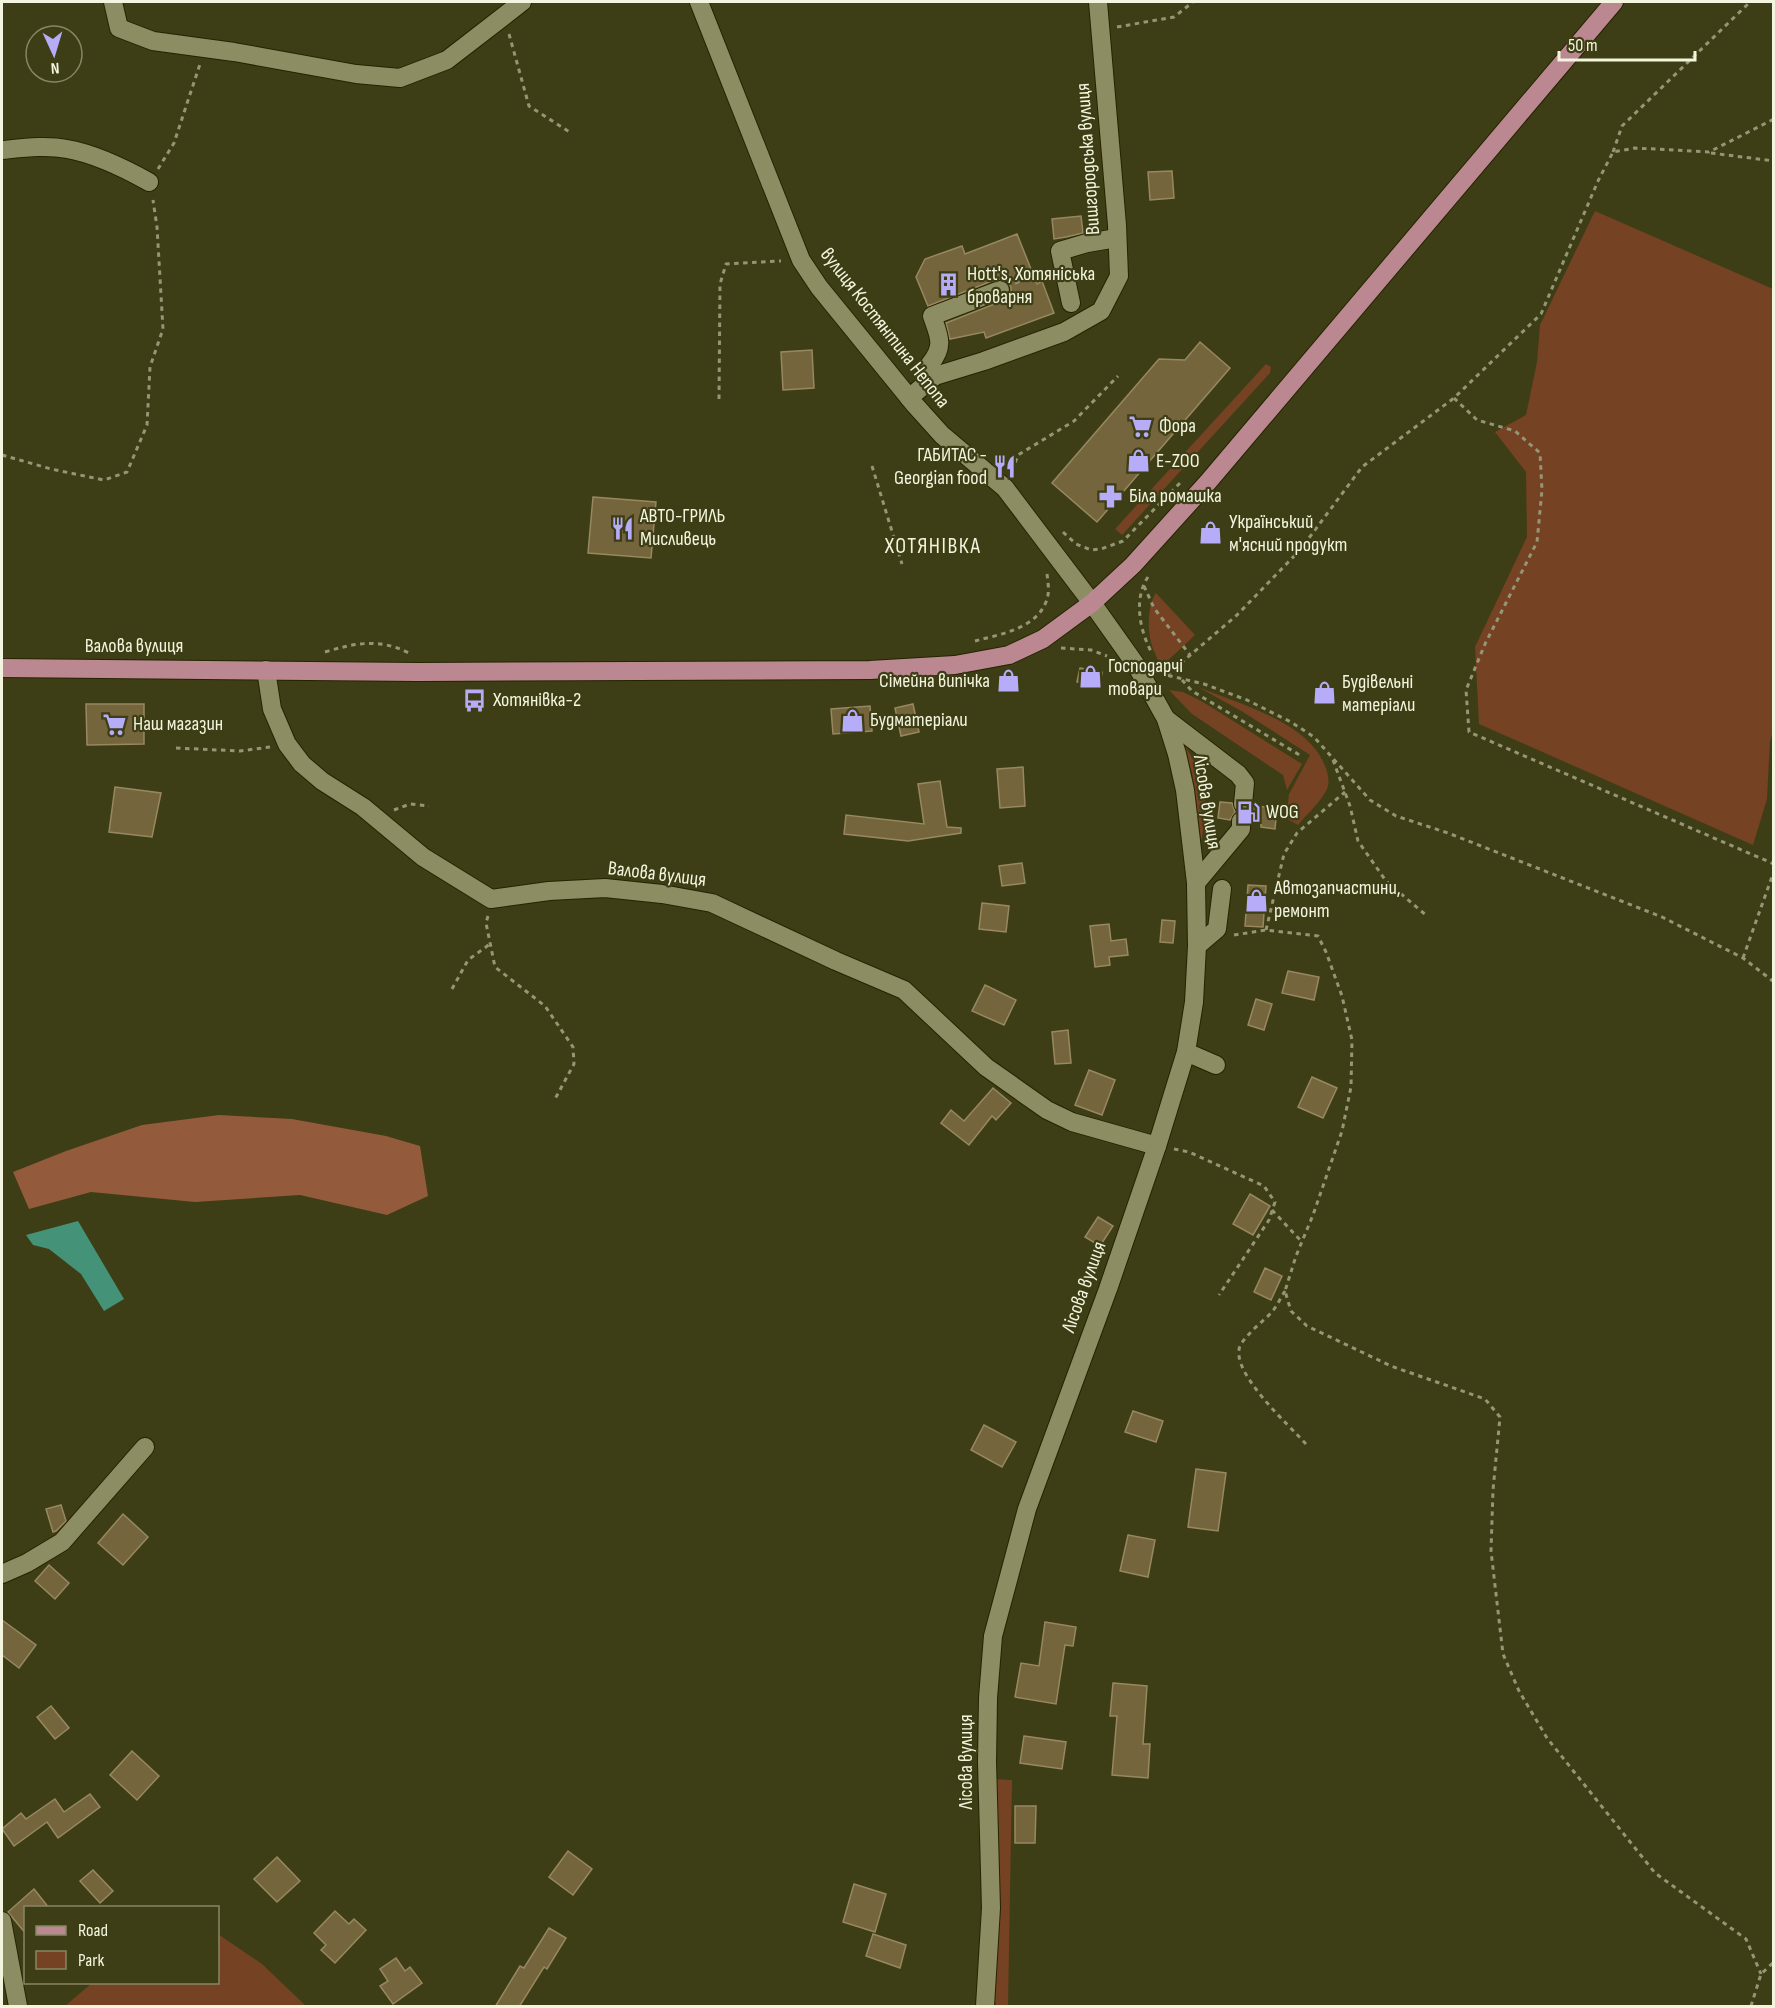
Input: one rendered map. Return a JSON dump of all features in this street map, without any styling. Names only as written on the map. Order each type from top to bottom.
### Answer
[{"type":"main road","name":"Валова вулиця","points":[[2,668],[418,672],[870,670],[955,665],[1009,655],[1043,639],[1092,603],[1133,565],[1208,482],[1614,2]]},
{"type":"street","points":[[113,2],[119,28],[153,41],[356,74],[400,78],[447,60],[522,2]]},
{"type":"street","name":"вулиця Костянтина Непопа","points":[[699,2],[801,260],[819,287],[942,435],[1005,488],[1092,603]]},
{"type":"street","name":"Вишгородська вулиця","points":[[909,398],[935,376],[1064,332],[1101,311],[1119,276],[1098,2]]},
{"type":"street","points":[[2,150],[38,147],[67,149],[120,165],[149,182]]},
{"type":"street","points":[[1071,303],[1060,251],[1117,238]]},
{"type":"street","points":[[935,376],[930,364],[938,354],[940,345],[932,316],[1000,290]]},
{"type":"street","name":"Лісова вулиця","points":[[985,2007],[991,1908],[987,1762],[988,1698],[993,1636],[1027,1509],[1108,1289],[1157,1146],[1186,1052],[1194,1002],[1197,946],[1196,883],[1185,790],[1166,719],[1136,665],[1092,603]]},
{"type":"street","points":[[266,670],[272,709],[287,744],[302,764],[322,781],[363,807],[423,857],[491,899]]},
{"type":"street","points":[[1166,719],[1238,774],[1245,783],[1240,829],[1196,883]]},
{"type":"street","name":"Валова вулиця","points":[[491,899],[549,891],[605,888],[662,894],[712,903],[904,990],[986,1067],[1047,1110],[1072,1122],[1157,1146]]},
{"type":"street","points":[[1197,946],[1217,929],[1222,889]]},
{"type":"street","points":[[1186,1052],[1216,1065]]},
{"type":"street","points":[[2,1574],[27,1563],[62,1542],[145,1447]]},
{"type":"street","points":[[2,1921],[18,2007]]},
{"type":"path","points":[[1101,30],[1174,17],[1192,2]]},
{"type":"path","points":[[1166,675],[1237,615],[1300,550],[1362,467],[1454,398],[1541,314],[1598,181],[1613,152],[1622,126],[1750,2]]},
{"type":"path","points":[[503,15],[530,106],[571,133]]},
{"type":"path","points":[[2,455],[51,469],[104,480],[127,472],[147,425],[150,367],[163,328],[157,227],[149,182],[174,143],[206,48]]},
{"type":"path","points":[[1709,152],[1773,119]]},
{"type":"path","points":[[1613,152],[1635,148],[1709,152],[1773,161]]},
{"type":"path","points":[[719,399],[720,284],[726,264],[801,260]]},
{"type":"path","points":[[1000,290],[1063,263]]},
{"type":"path","points":[[1005,488],[1018,455],[1074,421],[1118,376]]},
{"type":"path","points":[[1454,398],[1477,420],[1515,431],[1539,453],[1542,490],[1538,542],[1485,644],[1467,690],[1469,732],[1773,864]]},
{"type":"path","points":[[872,466],[902,564]]},
{"type":"path","points":[[1061,530],[1076,544],[1091,550],[1114,545],[1123,541],[1182,482]]},
{"type":"path","points":[[972,642],[1008,632],[1035,619],[1046,602],[1047,571]]},
{"type":"path","points":[[1151,573],[1143,585],[1140,611],[1145,640],[1166,675],[1204,684],[1247,700],[1291,722],[1314,737],[1370,800],[1396,816],[1448,833],[1662,917],[1743,958],[1773,982]]},
{"type":"path","points":[[1143,585],[1154,608],[1190,655]]},
{"type":"path","points":[[318,654],[357,643],[377,644],[408,652],[414,660]]},
{"type":"path","points":[[1057,648],[1091,650],[1111,660]]},
{"type":"path","points":[[1180,679],[1192,691],[1303,757]]},
{"type":"path","points":[[176,748],[240,751],[287,744]]},
{"type":"path","points":[[1333,758],[1345,792],[1358,842],[1386,881],[1427,916]]},
{"type":"path","points":[[1266,930],[1284,854],[1297,833],[1345,792]]},
{"type":"path","points":[[376,818],[410,804],[429,806]]},
{"type":"path","points":[[1743,958],[1773,871]]},
{"type":"path","points":[[491,899],[486,923],[495,967],[545,1006],[573,1047],[574,1064],[555,1099]]},
{"type":"path","points":[[1226,937],[1266,930],[1318,936],[1342,996],[1352,1040],[1351,1087],[1342,1131],[1285,1291],[1272,1313],[1250,1332],[1239,1347],[1238,1359],[1249,1382],[1306,1444]]},
{"type":"path","points":[[452,989],[468,960],[490,944]]},
{"type":"path","points":[[1157,1146],[1189,1152],[1264,1186],[1275,1202],[1269,1220],[1219,1295]]},
{"type":"path","points":[[1272,1210],[1302,1242]]},
{"type":"path","points":[[1285,1291],[1291,1311],[1307,1326],[1391,1366],[1485,1399],[1500,1416],[1493,1490],[1491,1551],[1503,1654],[1519,1691],[1546,1738],[1655,1873],[1746,1939],[1761,1974]]},
{"type":"path","points":[[1751,2007],[1761,1974],[1773,1962]]},
{"type":"green space","points":[[1595,211],[1773,289],[1774,728],[1770,741],[1767,799],[1753,845],[1479,724],[1475,647],[1527,537],[1526,472],[1495,432],[1526,415],[1537,362],[1540,325]]},
{"type":"green space","points":[[1266,364],[1271,367],[1270,373],[1122,535],[1115,529]]},
{"type":"green space","points":[[1156,593],[1195,635],[1162,666],[1152,647],[1149,631],[1150,606]]},
{"type":"green space","points":[[1198,687],[1271,716],[1304,737],[1317,751],[1327,772],[1328,786],[1321,799],[1298,825],[1286,818],[1289,794],[1310,755],[1243,712]]},
{"type":"green space","points":[[1169,690],[1183,692],[1203,702],[1302,764],[1287,790],[1283,775],[1192,714]]},
{"type":"green space","points":[[1181,740],[1202,776],[1205,814],[1200,847],[1192,773]]},
{"type":"green space","points":[[993,1779],[1012,1780],[1008,2006],[996,2006],[995,2001]]},
{"type":"green space","points":[[219,1935],[262,1964],[305,2005],[303,2006],[65,2006],[91,1984],[219,1984]]},
{"type":"shaded area","points":[[219,1115],[292,1119],[386,1136],[420,1146],[428,1196],[387,1215],[300,1195],[195,1202],[91,1192],[29,1209],[13,1172],[142,1125]]},
{"type":"shaded area","points":[[78,1221],[124,1299],[104,1311],[81,1274],[49,1249],[33,1245],[26,1235]]},
{"type":"building","points":[[1172,171],[1174,198],[1150,200],[1148,172]]},
{"type":"building","points":[[1081,216],[1083,233],[1054,239],[1052,219]]},
{"type":"building","points":[[1017,234],[1037,284],[1042,281],[1054,313],[986,338],[984,332],[950,339],[946,323],[1005,300],[1011,292],[1011,287],[1007,281],[997,279],[928,306],[916,277],[925,259],[962,246],[965,254]]},
{"type":"building","name":"Фора","points":[[1200,342],[1230,368],[1097,522],[1052,483],[1159,359],[1185,360]]},
{"type":"building","points":[[812,350],[814,388],[783,390],[781,352]]},
{"type":"building","name":"АВТО-ГРИЛЬ Мисливець","points":[[593,497],[656,502],[651,558],[588,553]]},
{"type":"building","name":"Господарчі товари","points":[[1080,668],[1102,672],[1100,686],[1077,682]]},
{"type":"building","name":"Наш магазин","points":[[86,704],[144,704],[144,744],[87,745]]},
{"type":"building","points":[[913,704],[919,732],[901,736],[895,708]]},
{"type":"building","name":"Будматеріали","points":[[870,706],[872,731],[833,734],[831,709]]},
{"type":"building","points":[[1023,767],[1025,806],[1000,808],[997,769]]},
{"type":"building","points":[[940,781],[947,827],[961,828],[961,833],[908,841],[844,834],[846,815],[924,824],[918,784]]},
{"type":"building","points":[[115,787],[161,793],[152,837],[109,832]]},
{"type":"building","points":[[1220,802],[1232,803],[1235,812],[1230,820],[1218,818]]},
{"type":"building","points":[[1254,806],[1277,808],[1275,829],[1261,827],[1261,823],[1252,822],[1249,813]]},
{"type":"building","points":[[1022,863],[1025,883],[1002,886],[999,866]]},
{"type":"building","name":"Автозапчастини, ремонт","points":[[1248,885],[1266,886],[1263,927],[1245,926]]},
{"type":"building","points":[[982,903],[1009,906],[1006,932],[979,929]]},
{"type":"building","points":[[1162,920],[1175,921],[1173,943],[1160,942]]},
{"type":"building","points":[[1109,924],[1111,941],[1126,939],[1128,955],[1109,957],[1110,965],[1095,967],[1090,926]]},
{"type":"building","points":[[1288,971],[1319,977],[1314,1000],[1282,993]]},
{"type":"building","points":[[985,985],[1016,1000],[1004,1025],[972,1011]]},
{"type":"building","points":[[1256,999],[1272,1004],[1264,1030],[1248,1025]]},
{"type":"building","points":[[1068,1030],[1071,1063],[1055,1064],[1052,1032]]},
{"type":"building","points":[[1089,1070],[1115,1080],[1102,1115],[1075,1105]]},
{"type":"building","points":[[1312,1077],[1337,1088],[1323,1118],[1298,1107]]},
{"type":"building","points":[[993,1088],[1011,1103],[996,1120],[992,1116],[969,1145],[941,1123],[951,1110],[964,1121]]},
{"type":"building","points":[[1250,1194],[1270,1206],[1253,1235],[1233,1224]]},
{"type":"building","points":[[1098,1217],[1113,1226],[1100,1246],[1085,1237]]},
{"type":"building","points":[[1265,1268],[1282,1276],[1271,1300],[1254,1292]]},
{"type":"building","points":[[1133,1411],[1163,1421],[1156,1442],[1125,1432]]},
{"type":"building","points":[[984,1425],[1016,1442],[1002,1467],[971,1450]]},
{"type":"building","points":[[1196,1469],[1226,1473],[1218,1531],[1188,1527]]},
{"type":"building","points":[[61,1505],[66,1521],[53,1532],[46,1509]]},
{"type":"building","points":[[123,1514],[148,1537],[123,1565],[98,1543]]},
{"type":"building","points":[[1128,1535],[1155,1540],[1148,1577],[1120,1571]]},
{"type":"building","points":[[49,1565],[69,1583],[55,1599],[35,1581]]},
{"type":"building","points":[[2,1620],[36,1645],[19,1668],[2,1655]]},
{"type":"building","points":[[1045,1622],[1076,1627],[1073,1646],[1065,1645],[1056,1704],[1015,1697],[1021,1663],[1039,1666]]},
{"type":"building","points":[[1113,1683],[1147,1686],[1143,1744],[1150,1744],[1148,1778],[1112,1775],[1117,1716],[1110,1716]]},
{"type":"building","points":[[51,1706],[69,1728],[55,1739],[37,1717]]},
{"type":"building","points":[[1024,1736],[1066,1742],[1062,1769],[1020,1763]]},
{"type":"building","points":[[132,1751],[159,1776],[137,1800],[110,1775]]},
{"type":"building","points":[[90,1794],[100,1807],[58,1838],[47,1822],[14,1846],[2,1829],[21,1813],[26,1819],[55,1799],[64,1812]]},
{"type":"building","points":[[1015,1806],[1036,1806],[1035,1843],[1015,1843]]},
{"type":"building","points":[[568,1851],[592,1869],[573,1895],[549,1877]]},
{"type":"building","points":[[277,1857],[300,1881],[277,1902],[254,1879]]},
{"type":"building","points":[[93,1870],[113,1891],[100,1903],[80,1881]]},
{"type":"building","points":[[854,1884],[886,1894],[875,1932],[843,1922]]},
{"type":"building","points":[[34,1889],[47,1906],[24,1906],[24,1932],[8,1912]]},
{"type":"building","points":[[335,1911],[349,1924],[354,1919],[366,1930],[335,1963],[321,1950],[326,1945],[314,1933]]},
{"type":"building","points":[[549,1928],[566,1938],[547,1969],[544,1967],[519,2007],[495,2007],[520,1966],[524,1968]]},
{"type":"building","points":[[873,1934],[906,1945],[900,1968],[866,1956]]},
{"type":"building","points":[[396,1958],[405,1971],[410,1967],[422,1983],[393,2004],[380,1986],[388,1981],[380,1969]]},
{"type":"place","name":"Hott's, Хотяніська броварня","points":[[949,285]]},
{"type":"place","name":"Фора","points":[[1141,426]]},
{"type":"place","name":"E-ZOO","points":[[1138,461]]},
{"type":"place","name":"ГАБИТАС - Georgian food","points":[[1005,467]]},
{"type":"place","name":"Біла ромашка","points":[[1111,496]]},
{"type":"place","name":"АВТО-ГРИЛЬ Мисливець","points":[[622,528]]},
{"type":"place","name":"Український м'ясний продукт","points":[[1211,533]]},
{"type":"place","name":"Господарчі товари","points":[[1090,677]]},
{"type":"place","name":"Сімейна випічка","points":[[1008,681]]},
{"type":"place","name":"Будівельні матеріали","points":[[1324,693]]},
{"type":"place","name":"Хотянівка-2","points":[[475,700]]},
{"type":"place","name":"Будматеріали","points":[[852,720]]},
{"type":"place","name":"Наш магазин","points":[[115,724]]},
{"type":"place","name":"WOG","points":[[1248,812]]},
{"type":"place","name":"Автозапчастини, ремонт","points":[[1256,900]]},
{"type":"district","name":"ХОТЯНІВКА","points":[[933,546]]}]
